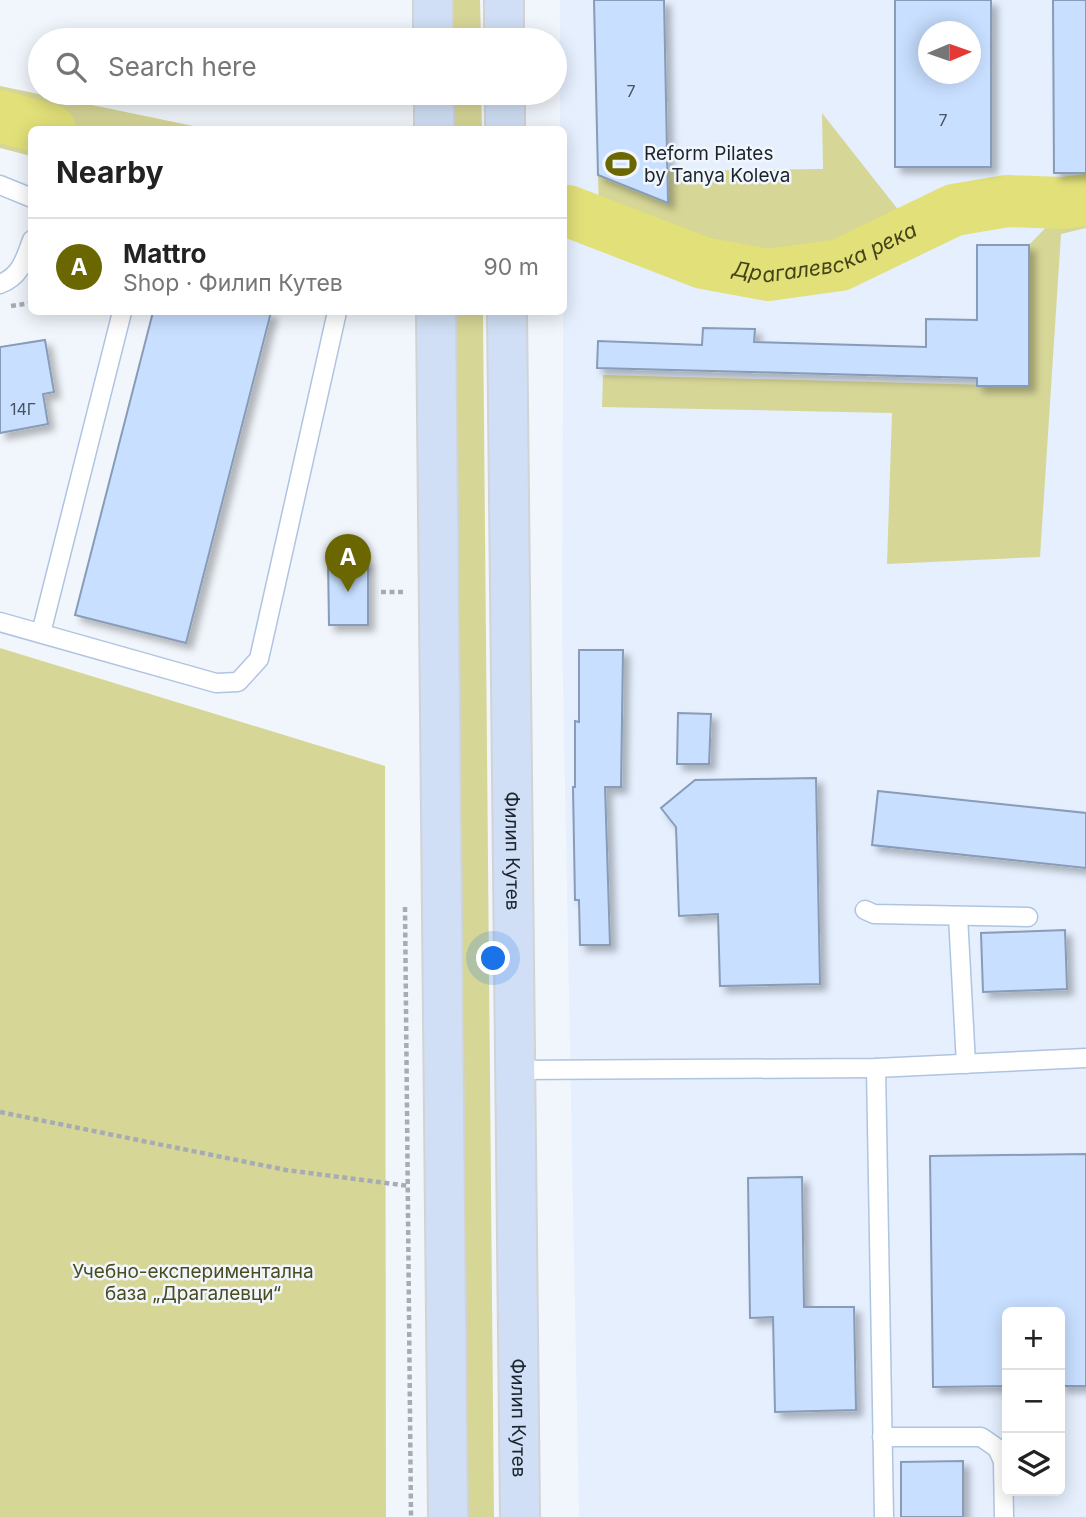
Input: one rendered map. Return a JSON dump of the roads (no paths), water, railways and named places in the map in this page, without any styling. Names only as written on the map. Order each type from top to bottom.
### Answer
[{"type":"main road","points":[[433,0],[433,28]]},
{"type":"main road","points":[[504,0],[504,28]]},
{"type":"main road","points":[[434,105],[434,126]]},
{"type":"main road","points":[[505,105],[505,126]]},
{"type":"main road","points":[[436,315],[448,1517]]},
{"type":"main road","name":"Филип Кутев","points":[[507,315],[520,1517]]},
{"type":"lane","points":[[0,185],[28,196]]},
{"type":"lane","points":[[0,284],[14,277],[28,251]]},
{"type":"lane","points":[[41,633],[121,315]]},
{"type":"lane","points":[[0,622],[216,683],[238,682],[259,659],[336,315]]},
{"type":"lane","points":[[865,910],[874,914],[1028,917]]},
{"type":"lane","points":[[958,916],[966,1064]]},
{"type":"lane","points":[[515,1070],[876,1068],[1086,1058]]},
{"type":"lane","points":[[876,1068],[884,1517]]},
{"type":"lane","points":[[882,1437],[981,1437],[996,1448],[1003,1461],[1004,1517]]},
{"type":"waterway","name":"Драгалевска река","points":[[0,116],[36,126]]},
{"type":"waterway","name":"Драгалевска река","points":[[568,211],[703,263],[768,275],[840,265],[954,210],[1007,201],[1062,203],[1086,200]]},
{"type":"place","name":"Reform Pilates by Tanya Koleva","points":[[621,164]]},
{"type":"place","name":"Mattro","points":[[348,592]]},
{"type":"park label","name":"Учебно-експериментална база „Драгалевци“","points":[[193,1282]]}]
